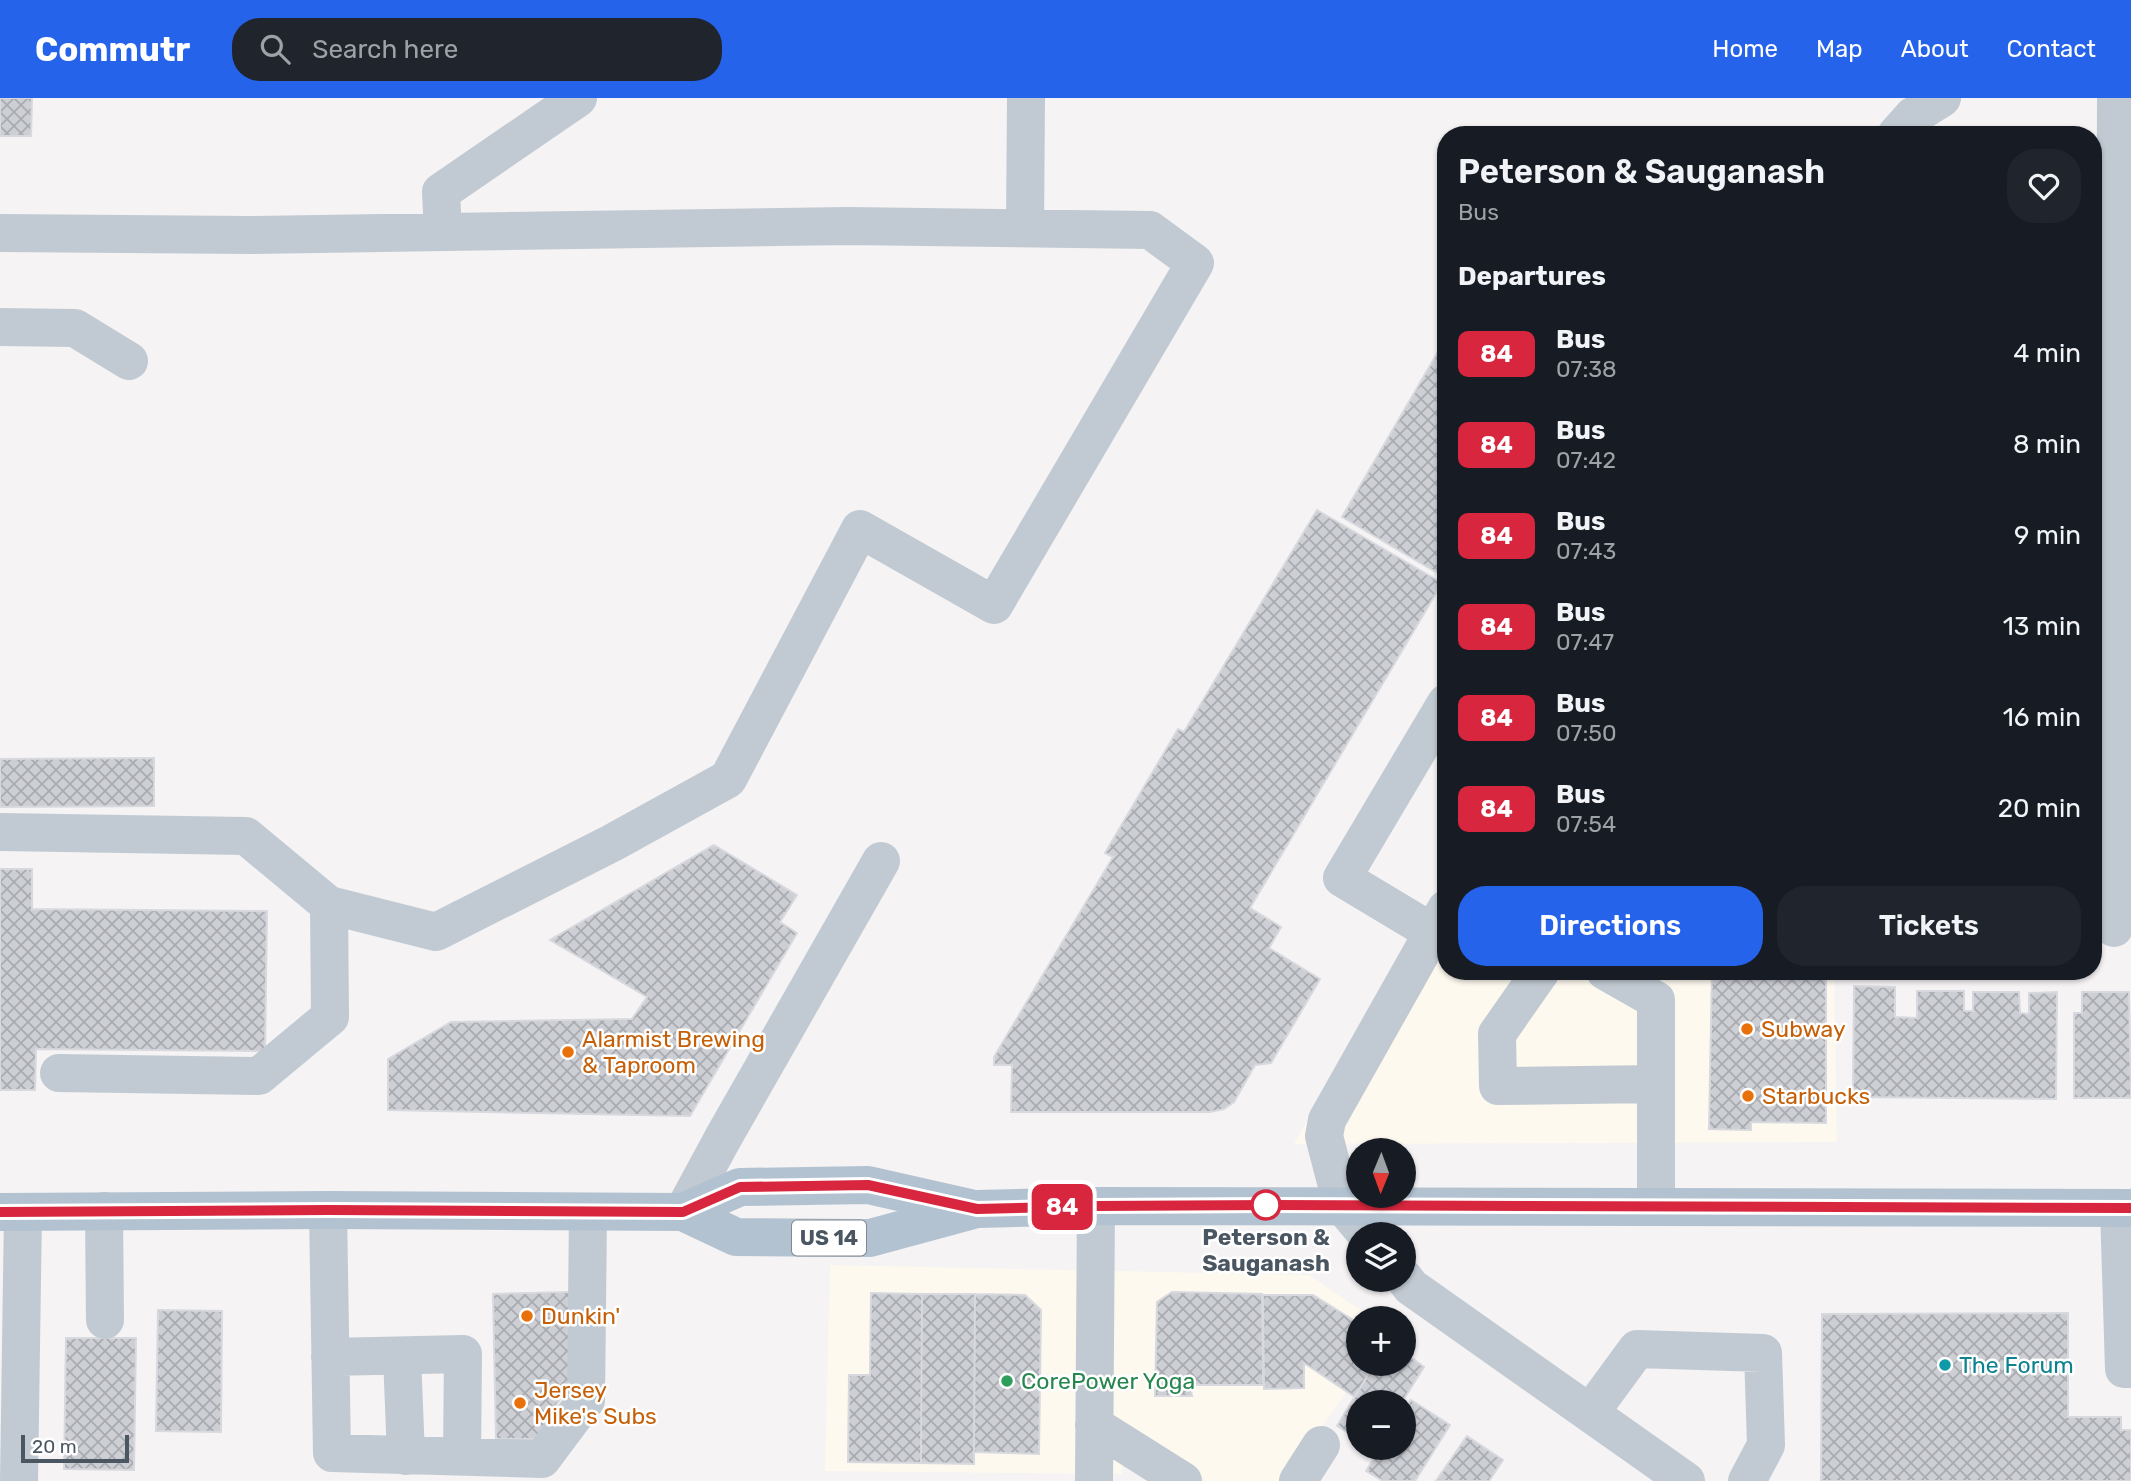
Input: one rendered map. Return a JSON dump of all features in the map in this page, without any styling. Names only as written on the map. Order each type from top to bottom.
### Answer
[{"type":"main road","name":"US 14","points":[[12,1212],[683,1212],[740,1187],[868,1185],[977,1209]]},
{"type":"main road","name":"US 14","points":[[683,1212],[736,1237],[870,1238],[977,1209],[1096,1206],[1354,1219],[1656,1206],[2125,1208]]},
{"type":"street","points":[[443,231],[441,192],[578,98]]},
{"type":"street","points":[[1025,228],[1026,98]]},
{"type":"street","points":[[1904,126],[1913,116],[1942,98]]},
{"type":"street","points":[[2113,928],[2104,721],[2113,474],[2104,265],[2116,98]]},
{"type":"street","points":[[0,233],[247,235],[737,227],[1150,230],[1195,263],[994,605],[860,529],[728,779],[612,843],[436,932],[329,905],[246,835],[0,832]]},
{"type":"street","points":[[0,327],[75,328],[129,360]]},
{"type":"street","points":[[1437,718],[1342,878],[1437,919]]},
{"type":"street","points":[[683,1212],[881,861]]},
{"type":"street","points":[[59,1073],[259,1076],[330,1017],[329,905]]},
{"type":"street","points":[[1354,1219],[1324,1136],[1327,1120],[1437,924]]},
{"type":"street","points":[[1535,980],[1497,1034],[1498,1086],[1656,1084]]},
{"type":"street","points":[[1621,980],[1656,1000],[1656,1206]]},
{"type":"street","points":[[1094,1481],[1096,1206]]},
{"type":"street","points":[[2125,1208],[2124,1369],[2131,1369]]},
{"type":"street","points":[[328,1210],[332,1453],[542,1459],[586,1400],[588,1213]]},
{"type":"street","points":[[104,1211],[105,1320]]},
{"type":"street","points":[[12,1212],[11,1292],[19,1481]]},
{"type":"street","points":[[1416,1291],[1686,1481]]},
{"type":"street","points":[[1590,1413],[1637,1349],[1763,1353],[1766,1445],[1747,1481]]},
{"type":"street","points":[[330,1357],[463,1354],[462,1457]]},
{"type":"street","points":[[402,1356],[406,1456]]},
{"type":"street","points":[[1094,1424],[1182,1481]]},
{"type":"street","points":[[1297,1481],[1321,1445]]},
{"type":"shaded area","points":[[1437,892],[1437,980],[1834,980],[1837,1142],[1416,1144],[1416,1138],[1346,1138],[1346,1144],[1294,1144]]},
{"type":"shaded area","points":[[830,1265],[1309,1275],[1354,1306],[1346,1306],[1346,1376],[1357,1376],[1285,1481],[1206,1481],[1125,1434],[1122,1474],[825,1471]]},
{"type":"building","points":[[0,98],[32,98],[31,136],[0,136]]},
{"type":"building","points":[[1437,353],[1437,573],[1342,517]]},
{"type":"building","points":[[1317,510],[1437,580],[1437,591],[1250,908],[1281,927],[1269,948],[1320,979],[1271,1063],[1255,1065],[1234,1102],[1224,1109],[1210,1112],[1011,1112],[1012,1065],[994,1065],[994,1057],[1113,857],[1105,853],[1178,729],[1184,732]]},
{"type":"building","points":[[154,758],[154,806],[0,807],[0,759]]},
{"type":"building","points":[[714,845],[797,895],[780,922],[797,933],[690,1116],[388,1110],[388,1059],[451,1022],[632,1019],[647,997],[550,940]]},
{"type":"building","points":[[0,869],[32,869],[32,909],[267,911],[265,1051],[36,1049],[35,1090],[0,1090]]},
{"type":"building","points":[[1712,980],[1826,980],[1826,1123],[1751,1122],[1751,1130],[1709,1129]]},
{"type":"building","points":[[1854,986],[1895,987],[1895,1017],[1917,1018],[1917,991],[1964,991],[1964,1011],[1973,1011],[1973,992],[2019,992],[2020,1013],[2029,1014],[2029,993],[2057,992],[2056,1099],[1853,1097]]},
{"type":"building","points":[[2082,992],[2129,992],[2131,1098],[2074,1098],[2074,1013],[2082,1013]]},
{"type":"building","points":[[570,1292],[569,1384],[536,1439],[496,1439],[493,1294]]},
{"type":"building","points":[[1172,1292],[1262,1294],[1263,1385],[1190,1385],[1192,1396],[1155,1396],[1157,1302]]},
{"type":"building","points":[[871,1293],[922,1294],[921,1463],[848,1462],[849,1375],[870,1375]]},
{"type":"building","points":[[922,1294],[975,1294],[974,1464],[921,1463]]},
{"type":"building","name":"CorePower Yoga","points":[[975,1294],[1025,1295],[1041,1310],[1039,1454],[974,1452]]},
{"type":"building","points":[[1263,1295],[1313,1295],[1346,1316],[1346,1376],[1367,1376],[1359,1390],[1346,1391],[1304,1363],[1304,1388],[1264,1389]]},
{"type":"building","points":[[158,1310],[222,1311],[221,1432],[156,1431]]},
{"type":"building","name":"The Forum","points":[[2068,1313],[2068,1417],[2121,1417],[2121,1430],[2131,1430],[2131,1481],[1821,1481],[1822,1314]]},
{"type":"building","points":[[66,1338],[136,1338],[134,1470],[64,1469]]},
{"type":"building","points":[[1416,1361],[1424,1367],[1410,1390],[1359,1390],[1367,1376],[1416,1376]]},
{"type":"building","points":[[1416,1403],[1450,1425],[1415,1481],[1383,1481],[1366,1471],[1373,1460],[1416,1460]]},
{"type":"building","points":[[1346,1411],[1346,1432],[1337,1426]]},
{"type":"building","points":[[1467,1436],[1503,1460],[1489,1481],[1436,1481]]},
{"type":"bus line","name":"84","points":[[0,1212],[683,1212],[740,1187],[868,1185],[977,1209],[1273,1205],[2131,1208]]},
{"type":"place","name":"Subway","points":[[1747,1029]]},
{"type":"place","name":"Alarmist Brewing & Taproom","points":[[568,1052]]},
{"type":"place","name":"Starbucks","points":[[1748,1096]]},
{"type":"place","name":"Peterson & Sauganash","points":[[1266,1205]]},
{"type":"place","name":"Dunkin'","points":[[527,1316]]},
{"type":"place","name":"The Forum","points":[[1945,1365]]},
{"type":"place","name":"CorePower Yoga","points":[[1007,1381]]},
{"type":"place","name":"Jersey Mike's Subs","points":[[520,1403]]}]
